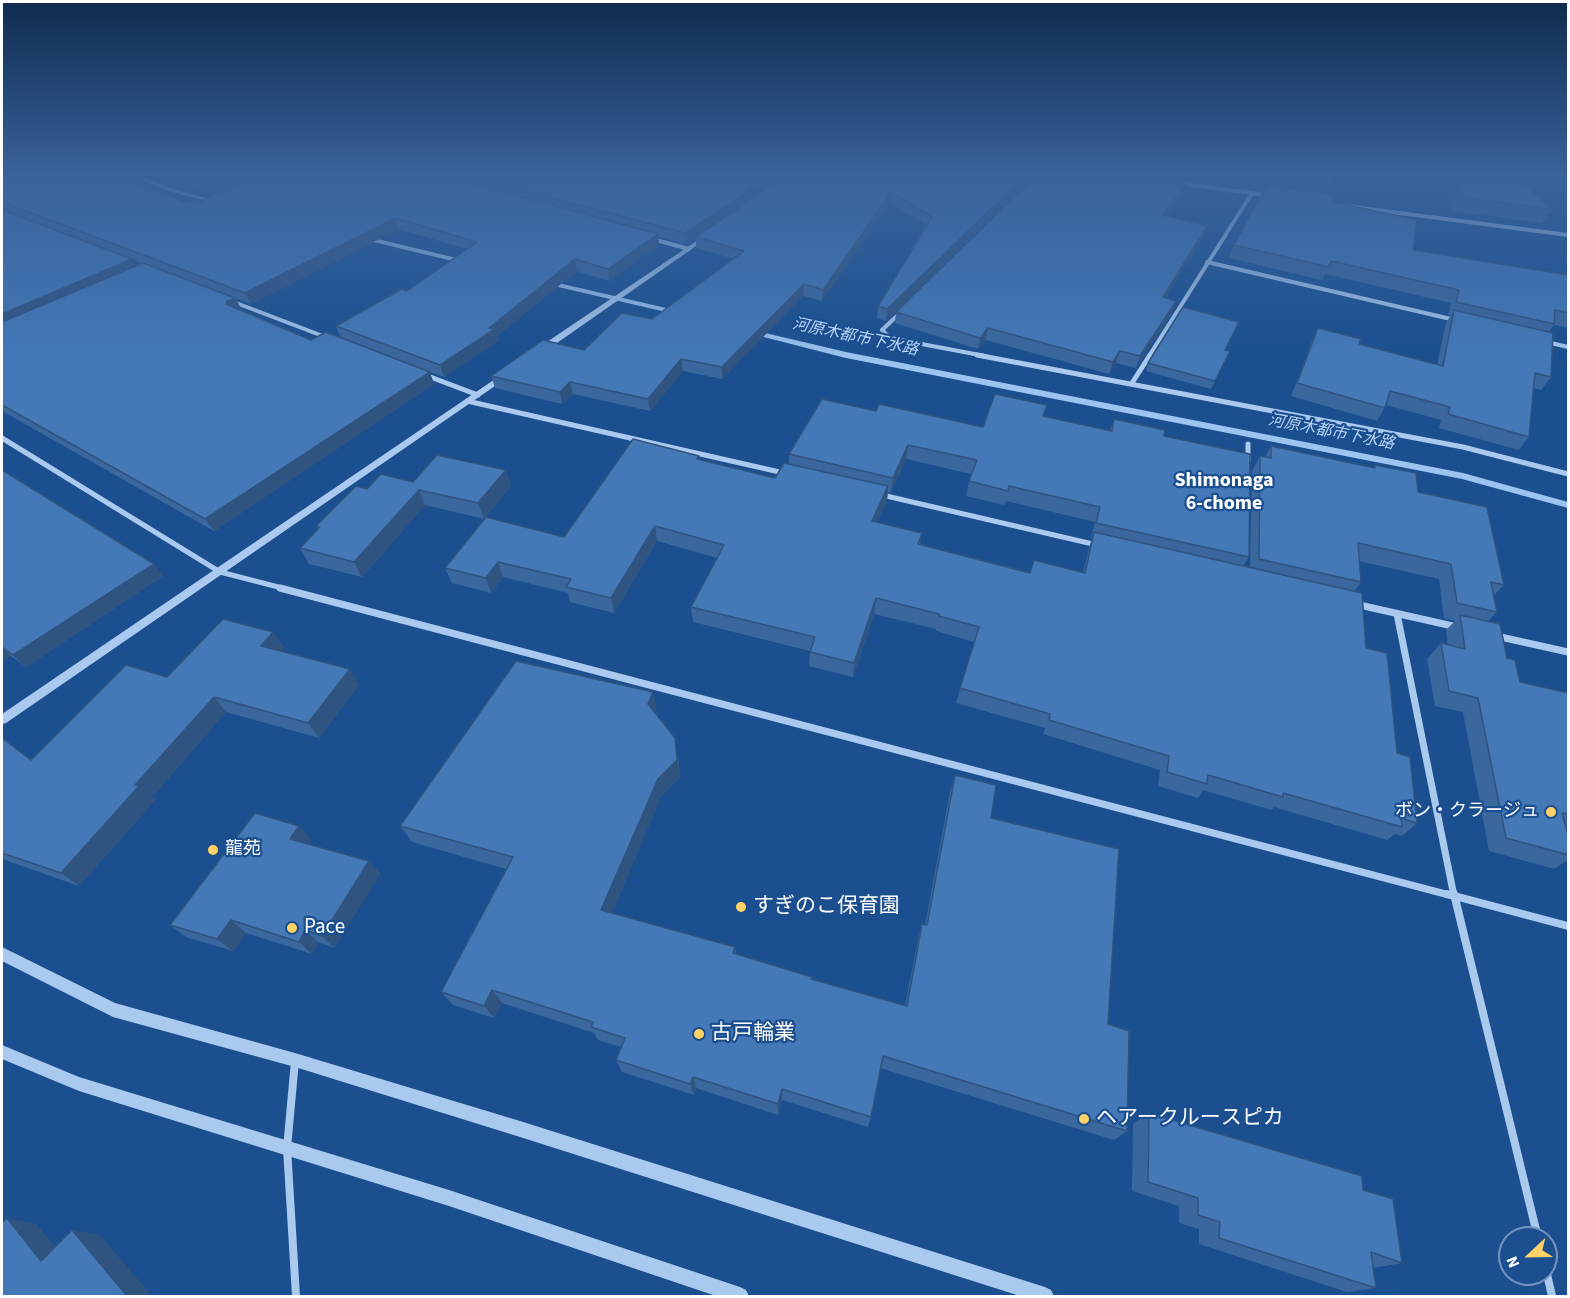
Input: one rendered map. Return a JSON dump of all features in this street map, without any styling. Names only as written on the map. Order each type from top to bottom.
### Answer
[{"type":"street","points":[[650,239],[689,249]]},
{"type":"street","points":[[532,356],[704,239]]},
{"type":"street","points":[[1132,383],[1222,239]]},
{"type":"street","points":[[1207,262],[1464,322]]},
{"type":"street","points":[[226,299],[335,340]]},
{"type":"street","points":[[906,306],[882,330],[890,338],[1463,447],[1569,474]]},
{"type":"street","points":[[1545,341],[1569,347]]},
{"type":"street","points":[[2,720],[514,369]]},
{"type":"street","points":[[423,374],[478,395]]},
{"type":"street","points":[[467,401],[790,474]]},
{"type":"street","points":[[2,438],[220,572],[1569,926]]},
{"type":"street","points":[[1248,444],[1248,465]]},
{"type":"street","points":[[872,493],[1105,546]]},
{"type":"street","points":[[1343,602],[1466,629]]},
{"type":"street","points":[[1397,614],[1454,896],[1535,1226]]},
{"type":"street","points":[[1489,634],[1569,652]]},
{"type":"street","points":[[2,954],[113,1010],[295,1060],[543,1136],[1045,1296]]},
{"type":"street","points":[[2,1052],[79,1084],[449,1198],[740,1296]]},
{"type":"street","points":[[295,1060],[287,1148],[296,1296]]},
{"type":"building","points":[[2,239],[78,239],[132,259],[2,314]]},
{"type":"building","points":[[100,239],[354,239],[245,293]]},
{"type":"building","points":[[465,239],[651,239],[608,269],[575,259],[489,328],[495,329],[440,365],[336,326],[402,289],[407,291],[477,242]]},
{"type":"building","points":[[701,239],[859,239],[823,290],[804,284],[722,367],[681,359],[648,399],[570,382],[560,392],[491,376],[543,340],[584,350],[622,313],[652,319],[744,251]]},
{"type":"building","points":[[919,239],[960,239],[887,309],[878,306]]},
{"type":"building","points":[[972,239],[1199,239],[1163,297],[1176,301],[1140,356],[1120,351],[1113,362],[988,328],[980,338],[896,312]]},
{"type":"building","points":[[1238,239],[1415,239],[1413,250],[1569,275],[1569,313],[1555,310],[1554,324],[1456,302],[1459,290],[1331,261],[1329,267],[1234,245]]},
{"type":"building","points":[[143,263],[235,298],[226,304],[311,340],[326,332],[430,372],[205,519],[2,405],[2,322]]},
{"type":"building","points":[[1183,307],[1239,322],[1225,350],[1230,351],[1215,381],[1148,363]]},
{"type":"building","points":[[1454,310],[1553,333],[1551,377],[1535,373],[1529,437],[1448,414],[1450,407],[1390,391],[1385,408],[1297,383],[1318,328],[1361,339],[1359,344],[1443,366]]},
{"type":"building","points":[[995,394],[1047,405],[1043,416],[1112,431],[1114,419],[1165,430],[1164,436],[1250,454],[1249,557],[1096,523],[1100,507],[1009,486],[1008,491],[969,481],[977,460],[908,445],[893,478],[789,454],[822,399],[876,411],[879,404],[983,427]]},
{"type":"building","points":[[633,439],[699,456],[697,459],[775,478],[784,463],[888,486],[872,521],[922,533],[918,544],[1030,573],[1034,560],[1085,573],[1094,532],[1362,593],[1366,648],[1387,653],[1397,753],[1410,757],[1417,823],[1401,818],[1402,827],[1283,793],[1283,797],[1208,775],[1207,784],[1167,772],[1169,756],[1049,720],[1050,714],[960,688],[979,627],[939,616],[939,614],[876,598],[854,663],[810,652],[815,637],[691,607],[724,545],[655,526],[611,598],[566,587],[571,579],[498,562],[486,578],[445,568],[486,517],[564,537]]},
{"type":"building","points":[[1271,446],[1375,468],[1375,465],[1416,473],[1418,492],[1487,507],[1504,585],[1491,582],[1497,612],[1457,603],[1451,564],[1358,543],[1361,582],[1259,559],[1260,456],[1271,458]]},
{"type":"building","points":[[437,455],[506,470],[478,503],[419,490],[354,562],[300,548],[320,527],[316,526],[356,486],[367,489],[381,474],[413,482]]},
{"type":"building","points":[[2,470],[154,564],[13,655],[2,647]]},
{"type":"building","points":[[1460,615],[1500,624],[1507,658],[1515,660],[1520,682],[1569,693],[1569,814],[1562,813],[1569,838],[1569,855],[1506,838],[1478,698],[1449,691],[1441,643],[1465,649]]},
{"type":"building","points":[[223,619],[273,632],[261,646],[350,669],[308,723],[214,697],[135,785],[139,786],[61,873],[2,853],[2,738],[31,760],[126,665],[167,677]]},
{"type":"building","points":[[516,661],[653,692],[648,704],[675,738],[677,760],[658,779],[601,910],[735,947],[733,953],[812,977],[811,979],[907,1006],[922,924],[927,925],[955,775],[996,785],[991,818],[1119,849],[1108,1024],[1129,1031],[1127,1131],[883,1056],[871,1117],[782,1089],[778,1104],[693,1077],[690,1084],[616,1060],[625,1038],[591,1027],[593,1022],[492,990],[484,1006],[441,992],[513,857],[400,826]]},
{"type":"building","points":[[255,813],[299,826],[290,839],[369,861],[322,936],[305,930],[299,942],[231,920],[217,939],[170,925]]},
{"type":"building","points":[[1149,1113],[1362,1176],[1363,1190],[1393,1199],[1402,1263],[1371,1252],[1376,1288],[1219,1238],[1220,1222],[1198,1215],[1198,1198],[1148,1182]]},
{"type":"building","points":[[7,1218],[41,1261],[72,1230],[127,1296],[2,1296],[2,1223]]},
{"type":"waterway","name":"河原木都市下水路","points":[[370,239],[469,263]]},
{"type":"waterway","name":"河原木都市下水路","points":[[544,281],[679,313]]},
{"type":"waterway","name":"河原木都市下水路","points":[[751,331],[846,355],[1463,476],[1568,505]]},
{"type":"place","name":"ボン・クラージュ","points":[[1551,812]]},
{"type":"place","name":"龍苑","points":[[213,850]]},
{"type":"place","name":"すぎのこ保育園","points":[[741,907]]},
{"type":"place","name":"Pace","points":[[292,928]]},
{"type":"place","name":"古戸輪業","points":[[699,1034]]},
{"type":"place","name":"ヘアークルースピカ","points":[[1084,1119]]},
{"type":"district","name":"Shimonaga 6-chome","points":[[1224,494]]}]
